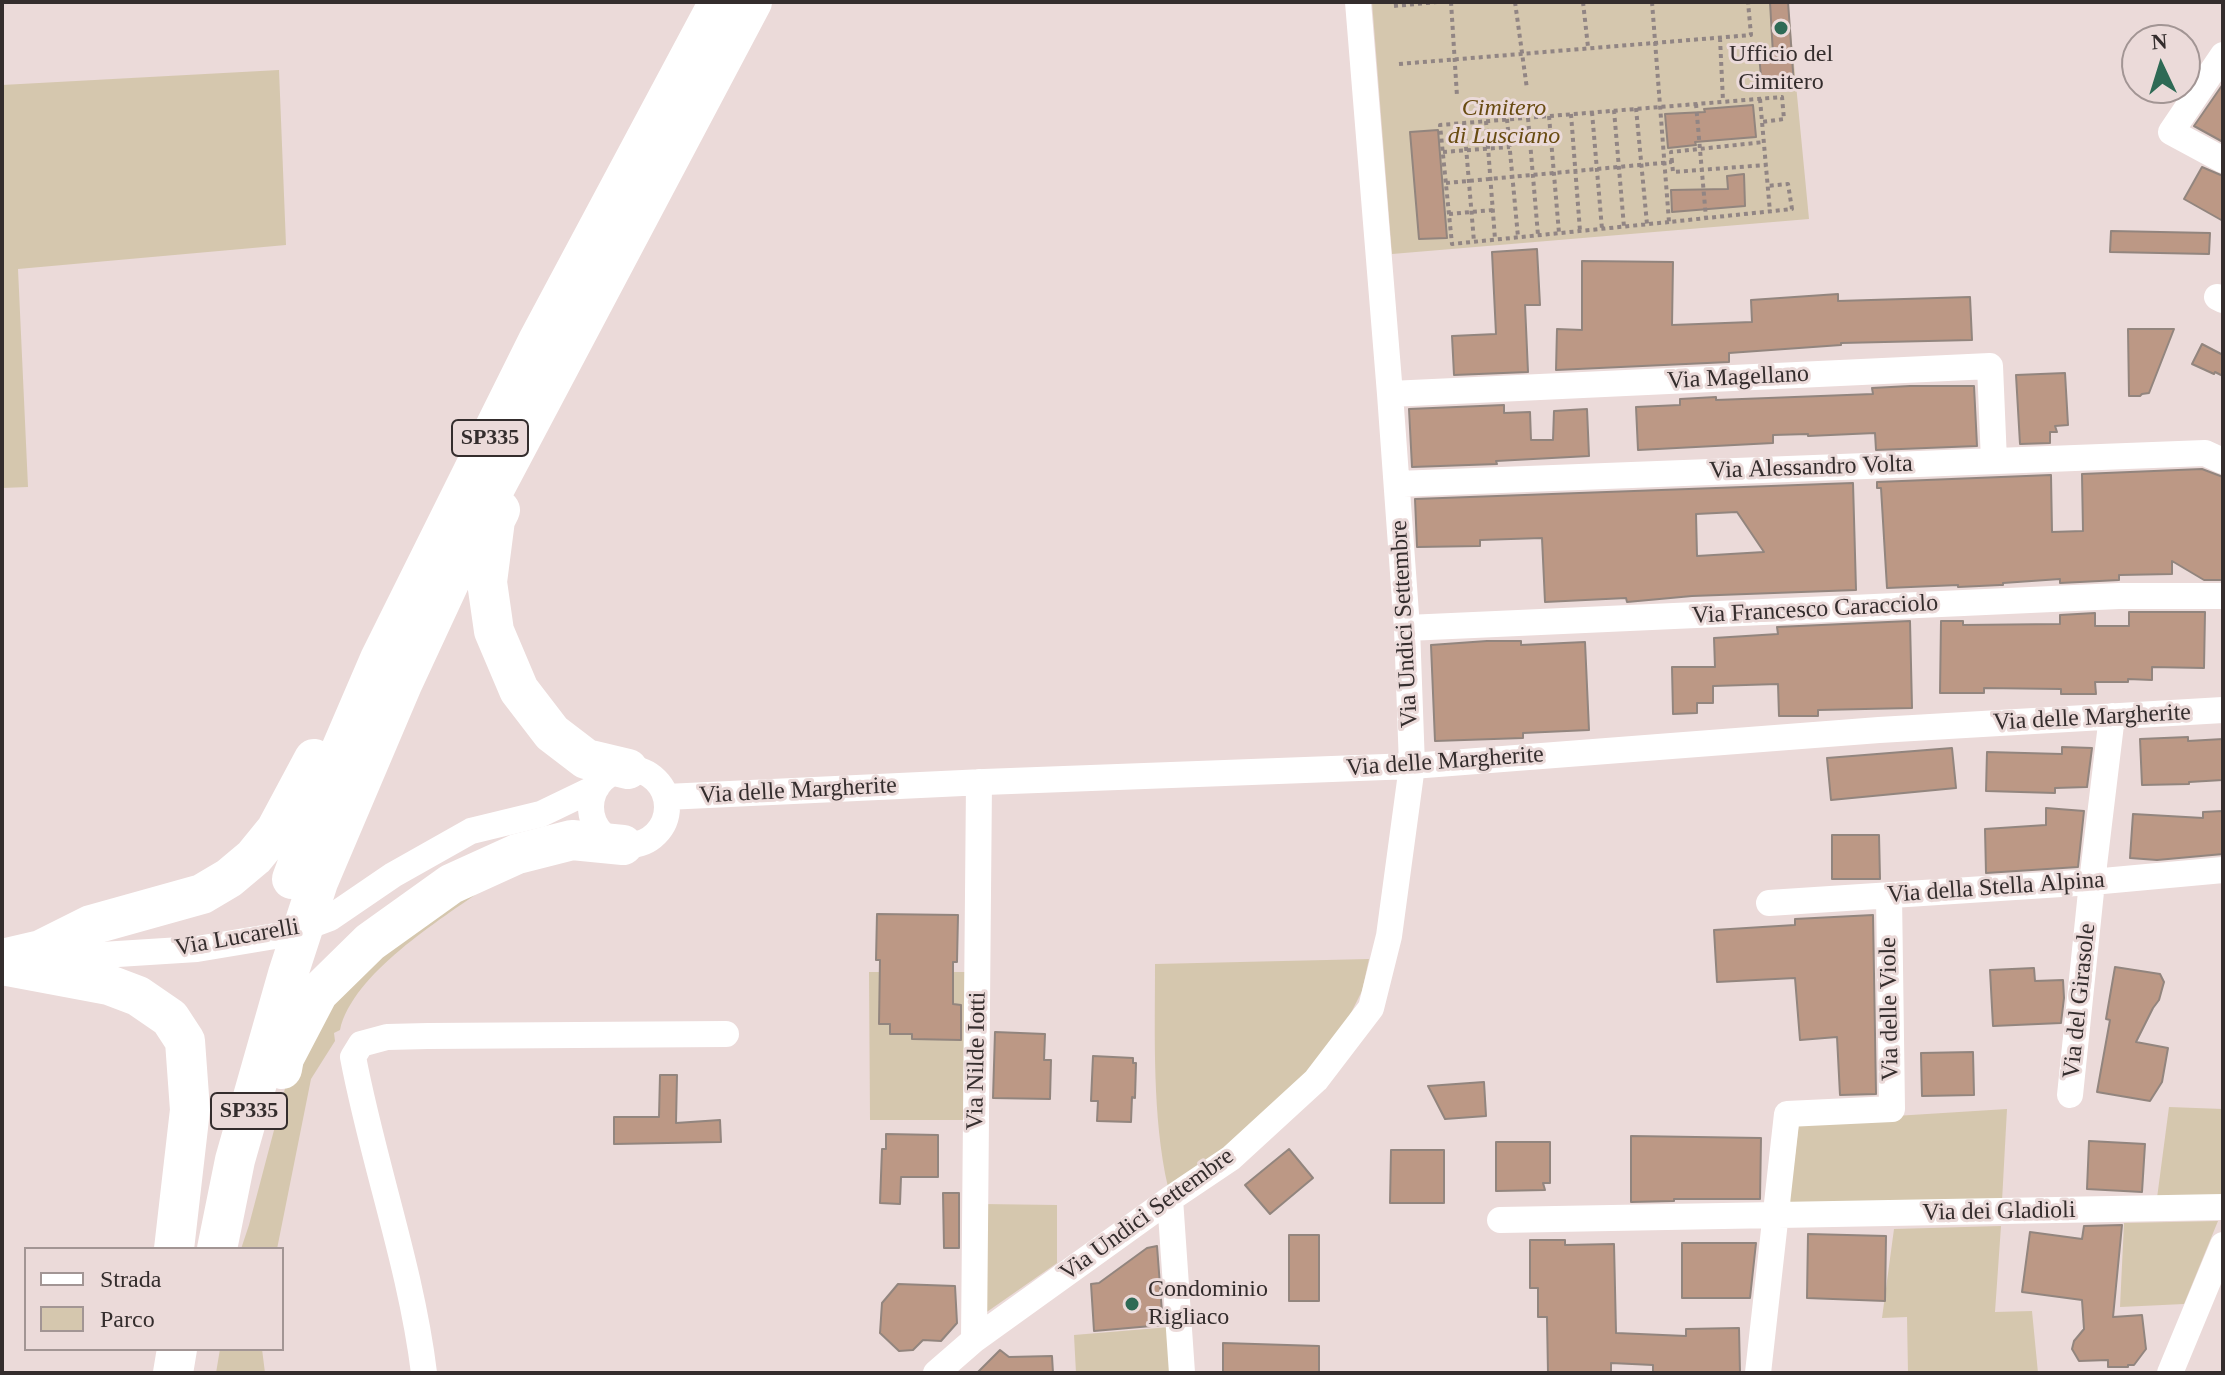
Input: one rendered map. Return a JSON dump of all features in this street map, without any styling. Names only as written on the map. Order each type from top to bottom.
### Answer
[{"type":"highway","name":"SP335","points":[[217,1247],[272,981],[304,885],[334,766],[380,659],[538,341],[719,2]]},
{"type":"highway","name":"SP335","points":[[304,885],[480,516],[752,2]]},
{"type":"highway","points":[[607,277],[588,333],[495,520],[487,582],[494,631],[519,690],[552,733],[612,778]]},
{"type":"highway","points":[[2,962],[41,950],[91,925],[202,894],[229,878],[254,857],[276,830],[305,778],[370,637],[407,604]]},
{"type":"highway","points":[[229,1247],[251,1197],[284,1058],[318,993],[370,942],[451,884],[517,854],[608,834]]},
{"type":"highway","points":[[2,962],[109,985],[138,996],[170,1018],[185,1041],[190,1110],[174,1247]]},
{"type":"highway","name":"SP335","points":[[193,1247],[236,1054],[272,981]]},
{"type":"highway","points":[[173,1373],[177,1351]]},
{"type":"highway","points":[[196,1373],[199,1351]]},
{"type":"street","name":"Via Undici Settembre","points":[[936,1373],[974,1340],[1231,1158],[1316,1080],[1371,1008],[1389,936],[1412,766],[1397,484],[1358,2]]},
{"type":"street","points":[[2223,55],[2171,132],[2223,160]]},
{"type":"street","name":"Via Magellano","points":[[1390,394],[1990,366],[1994,461]]},
{"type":"street","name":"Via Alessandro Volta","points":[[1397,484],[2205,453],[2223,461]]},
{"type":"street","name":"Via Francesco Caracciolo","points":[[1407,628],[2119,596],[2223,596]]},
{"type":"street","name":"Via delle Margherite","points":[[666,797],[1412,766],[1879,730],[2223,710]]},
{"type":"street","name":"Via del Girasole","points":[[2070,1095],[2112,716]]},
{"type":"street","points":[[641,771],[652,776],[666,797],[667,810],[658,833],[636,845],[608,834],[591,811],[592,798],[612,778],[641,771]]},
{"type":"street","name":"Via Lucarelli","points":[[2,962],[197,949],[287,934],[330,918],[393,875],[471,831],[541,814],[612,778]]},
{"type":"street","name":"Via Nilde Iotti","points":[[974,1340],[979,782]]},
{"type":"street","name":"Via Lucarelli","points":[[541,814],[608,834]]},
{"type":"street","name":"Via della Stella Alpina","points":[[1769,903],[2092,882],[2223,870]]},
{"type":"street","name":"Via delle Viole","points":[[1776,1216],[1787,1114],[1892,1109],[1889,895]]},
{"type":"street","points":[[424,1373],[413,1301],[363,1112],[353,1057],[361,1044],[387,1037],[726,1034]]},
{"type":"street","points":[[1170,1199],[1182,1373]]},
{"type":"street","name":"Via dei Gladioli","points":[[1500,1220],[2223,1207]]},
{"type":"street","points":[[1758,1373],[1776,1216]]},
{"type":"street","points":[[2170,1373],[2223,1245]]},
{"type":"path","points":[[1394,6],[1437,2]]},
{"type":"path","points":[[1451,2],[1457,96]]},
{"type":"path","points":[[1515,2],[1527,89]]},
{"type":"path","points":[[1583,2],[1588,48]]},
{"type":"path","points":[[1652,2],[1669,222]]},
{"type":"path","points":[[1399,64],[1751,35],[1748,2]]},
{"type":"path","points":[[1720,38],[1723,101]]},
{"type":"path","points":[[1762,122],[1784,119],[1782,97],[1440,125],[1452,244],[1792,209],[1788,184],[1767,186]]},
{"type":"path","points":[[1760,99],[1770,212]]},
{"type":"path","points":[[1696,104],[1706,218]]},
{"type":"path","points":[[1636,108],[1647,224]]},
{"type":"path","points":[[1614,110],[1624,227]]},
{"type":"path","points":[[1592,112],[1602,229]]},
{"type":"path","points":[[1571,114],[1580,231]]},
{"type":"path","points":[[1549,116],[1559,233]]},
{"type":"path","points":[[1528,118],[1538,235]]},
{"type":"path","points":[[1507,119],[1518,237]]},
{"type":"path","points":[[1486,121],[1495,240]]},
{"type":"path","points":[[1464,123],[1474,242]]},
{"type":"path","points":[[1764,142],[1671,152],[1673,172],[1766,165]]},
{"type":"path","points":[[1443,152],[1510,147]]},
{"type":"path","points":[[1446,183],[1672,162]]},
{"type":"path","points":[[1449,214],[1493,210]]},
{"type":"green space","name":"Cimitero di Lusciano","points":[[1372,2],[1788,2],[1809,219],[1392,254]]},
{"type":"green space","points":[[279,70],[286,245],[18,269],[28,487],[2,488],[2,85]]},
{"type":"green space","points":[[485,888],[400,950],[362,988],[348,1009],[340,1030],[334,1033],[335,1041],[311,1079],[277,1247],[242,1247],[288,1077],[318,1012],[402,931]]},
{"type":"green space","points":[[1369,959],[1362,991],[1349,1017],[1304,1077],[1229,1145],[1168,1187],[1157,1105],[1155,964]]},
{"type":"green space","points":[[869,972],[967,972],[965,1120],[870,1120]]},
{"type":"green space","points":[[2169,1107],[2223,1109],[2223,1197],[2157,1198]]},
{"type":"green space","points":[[2007,1109],[2002,1201],[1789,1205],[1799,1122]]},
{"type":"green space","points":[[982,1204],[1057,1205],[1057,1263],[981,1316]]},
{"type":"green space","points":[[2218,1221],[2184,1304],[2120,1307],[2124,1223]]},
{"type":"green space","points":[[2001,1226],[1995,1312],[2032,1311],[2038,1373],[1908,1373],[1907,1317],[1882,1318],[1894,1229]]},
{"type":"green space","points":[[1170,1327],[1173,1373],[1076,1373],[1074,1335]]},
{"type":"green space","points":[[220,1351],[262,1351],[265,1373],[216,1373]]},
{"type":"building","name":"Ufficio del Cimitero","points":[[1770,2],[1788,2],[1794,85],[1762,87],[1759,55],[1773,54]]},
{"type":"building","points":[[2223,84],[2223,142],[2194,126]]},
{"type":"building","points":[[1753,105],[1756,137],[1695,142],[1696,145],[1668,148],[1665,114]]},
{"type":"building","points":[[1438,130],[1447,238],[1419,239],[1410,132]]},
{"type":"building","points":[[2202,167],[2223,176],[2223,221],[2184,199]]},
{"type":"building","points":[[1744,174],[1745,206],[1672,212],[1671,190],[1728,189],[1727,176]]},
{"type":"building","points":[[2111,231],[2210,233],[2209,254],[2110,252]]},
{"type":"building","points":[[1537,249],[1540,305],[1525,305],[1528,372],[1454,375],[1452,336],[1496,334],[1492,252]]},
{"type":"building","points":[[1582,261],[1673,262],[1672,325],[1752,322],[1751,300],[1838,294],[1838,301],[1970,297],[1972,340],[1841,343],[1729,353],[1729,362],[1556,370],[1557,329],[1582,330]]},
{"type":"building","points":[[2128,329],[2174,329],[2149,393],[2140,396],[2129,396]]},
{"type":"building","points":[[2202,344],[2223,355],[2223,376],[2192,364]]},
{"type":"building","points":[[2065,373],[2068,425],[2055,426],[2057,432],[2050,432],[2050,443],[2020,444],[2016,375]]},
{"type":"building","points":[[1974,386],[1977,446],[1876,450],[1875,433],[1773,435],[1773,443],[1638,450],[1636,407],[1680,405],[1680,399],[1716,397],[1716,400],[1873,394],[1872,388]]},
{"type":"building","points":[[1504,405],[1504,413],[1530,412],[1531,440],[1553,440],[1554,411],[1587,409],[1589,456],[1412,467],[1409,409]]},
{"type":"building","points":[[2202,469],[2223,477],[2223,580],[2204,580],[2172,561],[2172,574],[2119,575],[2119,580],[2060,583],[2060,579],[2003,585],[1887,588],[1881,488],[1877,488],[1877,482],[2051,475],[2052,532],[2083,531],[2082,474]]},
{"type":"building","points":[[1853,483],[1856,590],[1692,596],[1627,602],[1626,598],[1545,602],[1542,538],[1480,540],[1480,546],[1417,547],[1415,499]],"holes":[[[1737,512],[1764,552],[1697,556],[1696,514]]]},
{"type":"building","points":[[2129,612],[2205,612],[2204,668],[2152,667],[2152,680],[2095,682],[2096,694],[2061,694],[2061,689],[1984,688],[1984,693],[1940,693],[1941,621],[1963,621],[1963,625],[2060,624],[2060,615],[2095,613],[2095,626],[2129,626]]},
{"type":"building","points":[[1910,621],[1912,708],[1818,710],[1818,716],[1779,716],[1778,684],[1713,686],[1713,703],[1697,703],[1697,713],[1673,714],[1672,667],[1715,667],[1714,638],[1778,634],[1777,627]]},
{"type":"building","points":[[1521,641],[1521,645],[1585,642],[1589,730],[1523,733],[1523,738],[1435,741],[1431,645]]},
{"type":"building","points":[[2188,737],[2188,741],[2223,739],[2223,780],[2142,785],[2140,739]]},
{"type":"building","points":[[2062,747],[2092,748],[2087,787],[2055,788],[2055,793],[1986,791],[1987,752],[2062,754]]},
{"type":"building","points":[[1952,748],[1956,788],[1831,800],[1827,758]]},
{"type":"building","points":[[2046,808],[2084,811],[2078,867],[1986,873],[1985,829],[2046,825]]},
{"type":"building","points":[[2223,811],[2223,854],[2157,860],[2130,858],[2133,814],[2203,818],[2203,812]]},
{"type":"building","points":[[1832,835],[1879,835],[1880,879],[1832,879]]},
{"type":"building","points":[[877,914],[958,915],[953,1004],[961,1005],[961,1040],[912,1039],[912,1034],[890,1034],[890,1024],[879,1024]]},
{"type":"building","points":[[1873,915],[1876,1094],[1840,1095],[1837,1037],[1800,1040],[1795,978],[1717,982],[1714,930],[1795,925],[1795,919]]},
{"type":"building","points":[[2115,967],[2160,974],[2164,982],[2159,1000],[2136,1042],[2168,1048],[2162,1082],[2150,1101],[2097,1092],[2110,1020],[2106,1019]]},
{"type":"building","points":[[2034,968],[2035,981],[2063,980],[2061,1023],[1993,1026],[1990,970]]},
{"type":"building","points":[[995,1032],[1045,1034],[1044,1060],[1051,1060],[1050,1099],[993,1098]]},
{"type":"building","points":[[1973,1052],[1974,1095],[1922,1096],[1921,1053]]},
{"type":"building","points":[[1093,1056],[1133,1058],[1133,1063],[1136,1063],[1131,1122],[1097,1121],[1098,1101],[1091,1101]]},
{"type":"building","points":[[660,1075],[677,1075],[676,1123],[720,1120],[721,1142],[614,1144],[614,1117],[659,1117]]},
{"type":"building","points":[[1484,1082],[1486,1116],[1445,1119],[1428,1086]]},
{"type":"building","points":[[886,1134],[938,1135],[938,1177],[901,1177],[900,1204],[880,1203],[882,1149],[886,1149]]},
{"type":"building","points":[[1631,1136],[1761,1138],[1760,1199],[1631,1202]]},
{"type":"building","points":[[2089,1141],[2145,1144],[2142,1192],[2087,1189]]},
{"type":"building","points":[[1496,1142],[1550,1142],[1550,1183],[1543,1183],[1545,1190],[1496,1191]]},
{"type":"building","points":[[1289,1149],[1313,1178],[1270,1214],[1245,1185]]},
{"type":"building","points":[[1391,1150],[1444,1150],[1444,1203],[1390,1203]]},
{"type":"building","points":[[943,1193],[959,1193],[959,1248],[944,1248]]},
{"type":"building","points":[[2122,1225],[2113,1317],[2142,1315],[2146,1349],[2134,1365],[2108,1367],[2108,1360],[2079,1361],[2072,1349],[2074,1341],[2084,1329],[2082,1300],[2022,1292],[2030,1232],[2082,1239],[2084,1226]]},
{"type":"building","points":[[1808,1234],[1886,1236],[1885,1301],[1807,1298]]},
{"type":"building","points":[[1289,1235],[1319,1235],[1319,1301],[1289,1301]]},
{"type":"building","points":[[1530,1240],[1565,1240],[1565,1245],[1614,1244],[1616,1333],[1686,1336],[1686,1329],[1739,1328],[1740,1373],[1653,1373],[1653,1365],[1611,1363],[1611,1373],[1548,1373],[1547,1317],[1538,1317],[1538,1288],[1530,1288]]},
{"type":"building","points":[[1682,1243],[1756,1243],[1750,1298],[1682,1298]]},
{"type":"building","name":"Condominio Rigliaco","points":[[1157,1246],[1163,1325],[1094,1331],[1091,1284],[1099,1283],[1147,1248]]},
{"type":"building","points":[[898,1284],[955,1286],[957,1323],[941,1341],[923,1340],[913,1350],[899,1351],[880,1333],[882,1303]]},
{"type":"building","points":[[1223,1343],[1319,1346],[1319,1373],[1223,1373]]},
{"type":"building","points":[[1000,1350],[1009,1357],[1052,1356],[1053,1373],[977,1373]]},
{"type":"place","name":"Ufficio del Cimitero","points":[[1781,28]]},
{"type":"place","name":"Condominio Rigliaco","points":[[1132,1304]]}]
